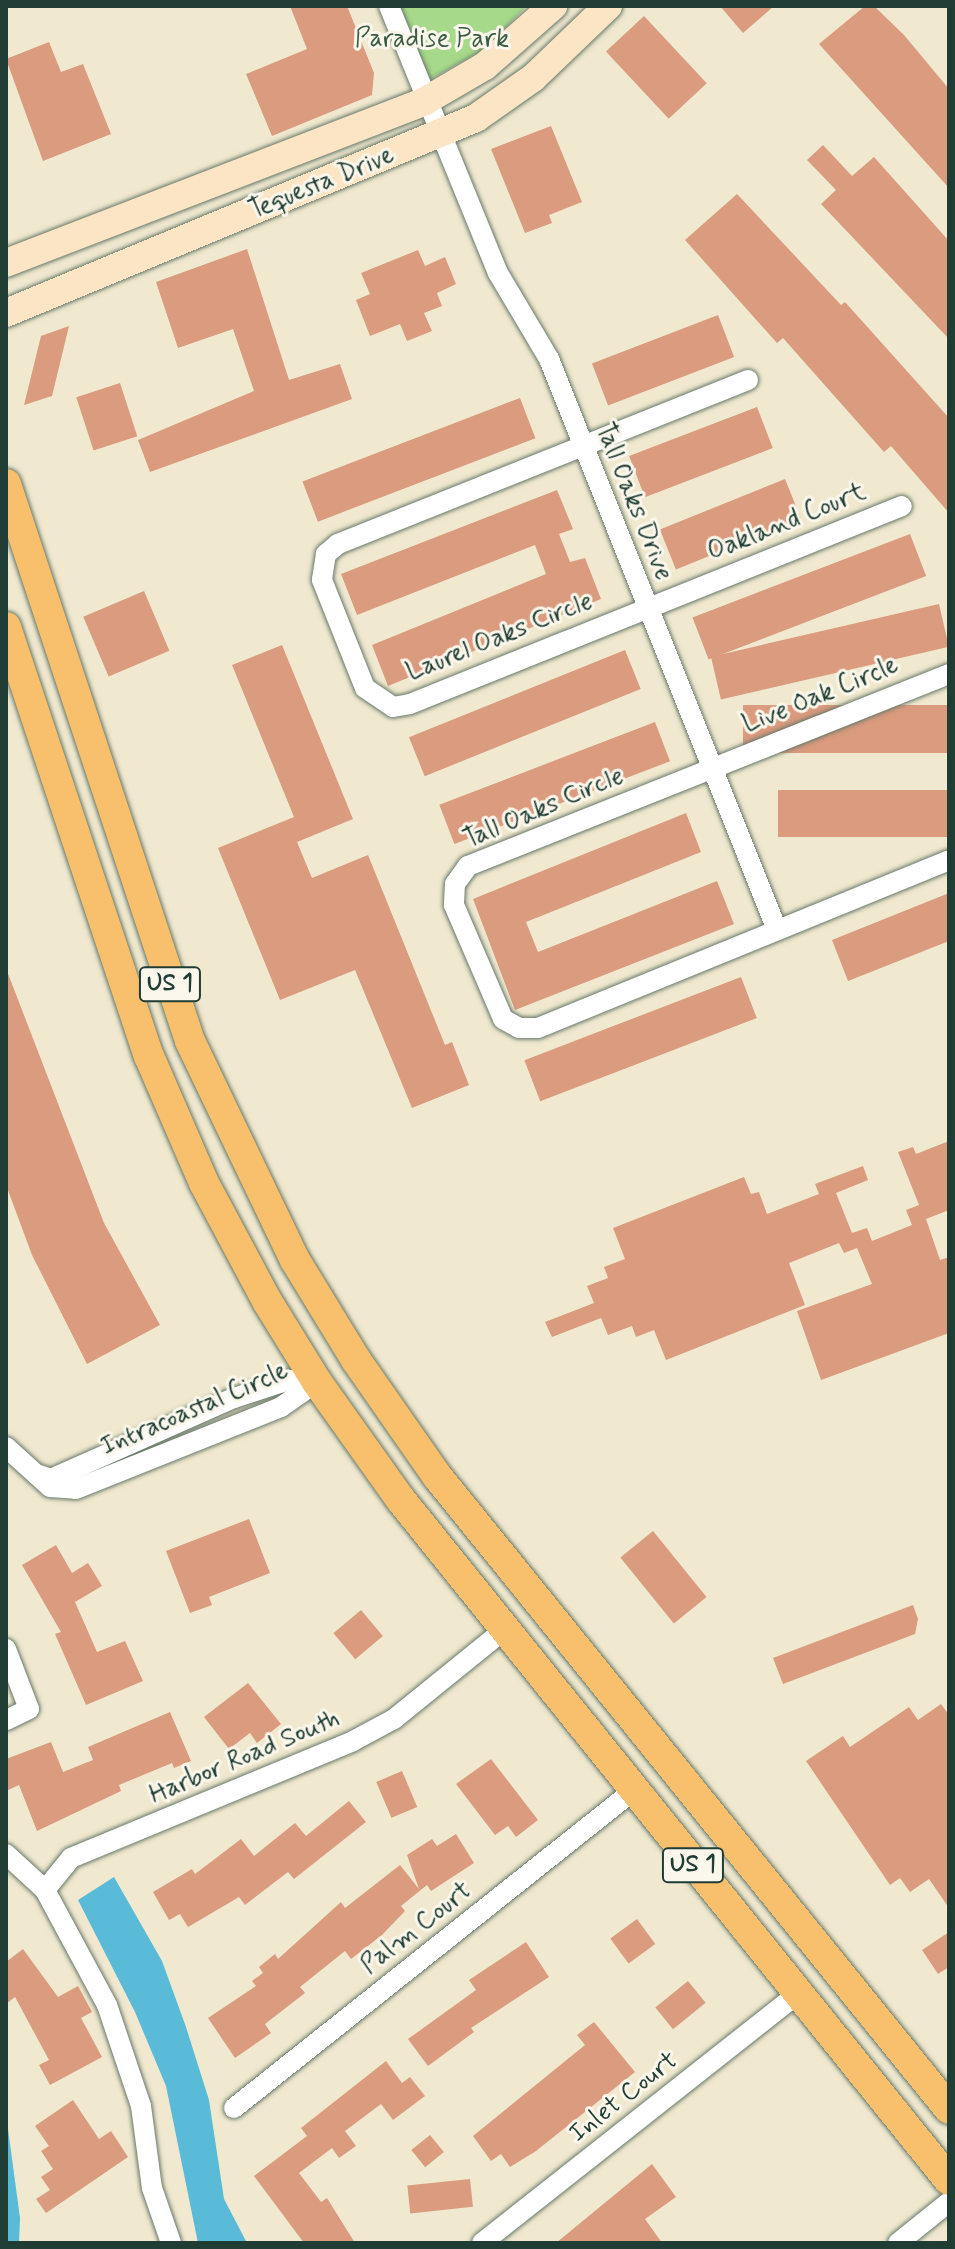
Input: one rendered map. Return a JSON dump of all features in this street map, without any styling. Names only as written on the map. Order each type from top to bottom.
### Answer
[{"type":"main road","name":"US 1","points":[[6,484],[190,1041],[262,1199],[330,1319],[386,1405],[665,1759],[949,2109]]},
{"type":"main road","name":"US 1","points":[[6,627],[126,989],[171,1111],[267,1301],[317,1382],[504,1630],[949,2180]]},
{"type":"main road","points":[[126,989],[161,1030],[190,1041]]},
{"type":"main road","points":[[267,1301],[300,1317],[330,1319]]},
{"type":"main road","points":[[317,1382],[343,1379],[386,1405]]},
{"type":"main road","points":[[589,1735],[628,1752],[665,1759]]},
{"type":"main road","points":[[633,1791],[671,1798],[716,1821]]},
{"type":"street","name":"Tall Oaks Drive","points":[[389,6],[439,136],[498,273],[549,359],[777,930]]},
{"type":"street","name":"Tequesta Drive","points":[[6,263],[425,101],[485,66],[553,6]]},
{"type":"street","name":"Tequesta Drive","points":[[6,313],[439,136],[513,94],[608,6]]},
{"type":"street","points":[[583,449],[748,380]]},
{"type":"street","name":"Laurel Oaks Circle","points":[[583,449],[338,544],[326,554],[322,580],[365,688],[393,707],[410,704],[647,606]]},
{"type":"street","name":"Oakland Court","points":[[647,606],[902,506]]},
{"type":"street","name":"Live Oak Circle","points":[[713,767],[949,674]]},
{"type":"street","name":"Tall Oaks Circle","points":[[713,767],[468,866],[455,884],[454,905],[499,1012],[519,1028],[538,1028],[777,930]]},
{"type":"street","points":[[777,930],[949,860]]},
{"type":"street","name":"Intracoastal Circle","points":[[6,1447],[50,1487],[76,1489],[281,1407],[317,1382]]},
{"type":"street","name":"Harbor Road South","points":[[45,1890],[71,1858],[385,1724],[443,1683],[504,1630]]},
{"type":"street","points":[[6,1649],[29,1709],[6,1720]]},
{"type":"street","name":"Palm Court","points":[[234,2108],[633,1791]]},
{"type":"street","points":[[6,1854],[45,1890],[107,2005],[127,2055],[141,2106],[152,2188],[171,2243]]},
{"type":"street","name":"Inlet Court","points":[[482,2243],[798,1993]]},
{"type":"street","points":[[898,2243],[949,2202]]},
{"type":"green space","name":"Paradise Park","points":[[380,6],[527,6],[484,49],[413,89]]},
{"type":"water","points":[[114,1877],[162,1961],[186,2027],[209,2100],[224,2199],[247,2243],[198,2243],[166,2086],[135,2012],[78,1900]]},
{"type":"water","points":[[6,2114],[20,2218],[19,2243],[6,2243]]},
{"type":"building","points":[[290,6],[347,6],[374,73],[372,95],[272,136],[246,74],[307,49]]},
{"type":"building","points":[[720,6],[774,6],[743,33]]},
{"type":"building","points":[[865,6],[874,6],[904,35],[949,89],[949,188],[819,44]]},
{"type":"building","points":[[644,16],[707,83],[669,119],[606,51]]},
{"type":"building","points":[[49,42],[61,72],[83,64],[111,134],[43,161],[6,59]]},
{"type":"building","points":[[551,126],[582,202],[549,215],[552,223],[525,233],[491,149]]},
{"type":"building","points":[[823,145],[852,176],[874,157],[949,241],[949,339],[821,204],[836,190],[807,160]]},
{"type":"building","points":[[737,194],[841,305],[845,302],[949,418],[949,513],[891,446],[884,452],[783,338],[777,343],[685,240]]},
{"type":"building","points":[[247,249],[289,380],[340,364],[352,399],[150,472],[138,440],[254,391],[233,329],[178,348],[156,282]]},
{"type":"building","points":[[418,250],[425,266],[445,257],[456,284],[437,293],[442,306],[424,313],[432,331],[407,341],[400,324],[370,336],[356,300],[370,294],[361,273]]},
{"type":"building","points":[[718,315],[734,357],[608,405],[592,363]]},
{"type":"building","points":[[69,326],[52,396],[24,405],[41,336]]},
{"type":"building","points":[[120,383],[137,436],[94,450],[76,397]]},
{"type":"building","points":[[520,398],[535,438],[318,522],[302,481]]},
{"type":"building","points":[[757,407],[773,448],[645,497],[629,456]]},
{"type":"building","points":[[785,479],[801,519],[676,569],[660,530]]},
{"type":"building","points":[[557,490],[573,529],[559,534],[570,562],[585,558],[601,599],[388,686],[372,645],[546,574],[535,545],[357,615],[341,574]]},
{"type":"building","points":[[910,534],[926,576],[709,660],[692,617]]},
{"type":"building","points":[[144,591],[169,651],[109,677],[83,617]]},
{"type":"building","points":[[939,604],[949,647],[721,700],[711,657]]},
{"type":"building","points":[[282,645],[353,819],[297,842],[312,878],[368,855],[445,1045],[452,1042],[469,1085],[412,1108],[355,970],[280,1000],[218,848],[294,817],[232,665]]},
{"type":"building","points":[[625,650],[641,689],[425,776],[409,737]]},
{"type":"building","points":[[743,705],[949,705],[949,753],[743,753]]},
{"type":"building","points":[[655,722],[670,761],[454,844],[439,805]]},
{"type":"building","points":[[778,790],[949,790],[949,837],[778,837]]},
{"type":"building","points":[[686,813],[701,852],[526,922],[538,952],[717,881],[734,924],[515,1010],[473,899]]},
{"type":"building","points":[[949,893],[949,941],[848,981],[832,940]]},
{"type":"building","points":[[7,971],[104,1223],[160,1325],[87,1364],[32,1255],[6,1185]]},
{"type":"building","points":[[741,977],[757,1018],[540,1101],[524,1060]]},
{"type":"building","points":[[949,1141],[949,1210],[926,1219],[940,1260],[949,1257],[949,1333],[821,1380],[797,1311],[872,1284],[857,1248],[844,1253],[839,1243],[789,1263],[805,1305],[666,1360],[654,1330],[636,1337],[632,1326],[608,1335],[601,1318],[552,1337],[545,1322],[594,1303],[587,1286],[608,1278],[604,1267],[625,1259],[613,1228],[744,1177],[751,1194],[759,1192],[767,1214],[819,1194],[815,1184],[863,1166],[868,1180],[836,1193],[852,1233],[867,1228],[872,1241],[912,1225],[906,1210],[919,1205],[898,1152],[913,1147],[916,1154]]},
{"type":"building","points":[[249,1519],[270,1573],[209,1597],[212,1605],[190,1613],[166,1551]]},
{"type":"building","points":[[653,1531],[706,1597],[674,1623],[620,1557]]},
{"type":"building","points":[[56,1545],[72,1573],[88,1563],[102,1586],[75,1602],[97,1652],[125,1641],[143,1681],[86,1705],[55,1634],[61,1632],[22,1565]]},
{"type":"building","points":[[913,1605],[918,1619],[915,1634],[783,1684],[773,1658]]},
{"type":"building","points":[[361,1610],[383,1636],[355,1659],[333,1633]]},
{"type":"building","points":[[248,1683],[281,1724],[257,1743],[250,1733],[229,1749],[204,1717]]},
{"type":"building","points":[[941,1704],[949,1715],[949,1908],[929,1879],[910,1892],[900,1878],[890,1885],[806,1761],[843,1736],[850,1747],[909,1707],[918,1720]]},
{"type":"building","points":[[170,1712],[191,1761],[174,1768],[172,1763],[119,1785],[121,1791],[37,1831],[19,1785],[6,1791],[6,1759],[51,1742],[63,1772],[93,1760],[88,1747]]},
{"type":"building","points":[[491,1759],[538,1820],[516,1837],[508,1826],[495,1835],[456,1784]]},
{"type":"building","points":[[402,1771],[417,1807],[391,1818],[376,1782]]},
{"type":"building","points":[[349,1801],[366,1822],[294,1879],[288,1872],[245,1905],[239,1897],[188,1927],[180,1914],[169,1920],[153,1892],[192,1869],[195,1874],[241,1839],[254,1856],[295,1823],[306,1836]]},
{"type":"building","points":[[456,1834],[474,1863],[431,1891],[427,1885],[401,1906],[405,1911],[382,1935],[351,1959],[345,1951],[300,1987],[305,1993],[265,2024],[271,2033],[235,2058],[208,2018],[256,1986],[252,1981],[263,1973],[259,1967],[275,1954],[278,1959],[341,1902],[345,1908],[400,1865],[419,1889],[407,1855],[432,1839],[437,1846]]},
{"type":"building","points":[[637,1919],[655,1944],[629,1963],[610,1938]]},
{"type":"building","points":[[949,1932],[949,1967],[938,1974],[922,1950]]},
{"type":"building","points":[[526,1942],[549,1977],[471,2028],[474,2032],[428,2066],[408,2039],[476,1990],[469,1980]]},
{"type":"building","points":[[23,1949],[58,1997],[78,1986],[92,2012],[81,2018],[102,2057],[50,2085],[39,2065],[49,2060],[15,1997],[6,2004],[6,1962]]},
{"type":"building","points":[[688,1981],[706,2003],[673,2029],[655,2007]]},
{"type":"building","points":[[594,2022],[635,2072],[536,2151],[510,2167],[501,2154],[491,2161],[473,2136],[585,2045],[577,2035]]},
{"type":"building","points":[[386,2061],[402,2083],[410,2077],[425,2096],[393,2120],[381,2104],[345,2131],[356,2146],[339,2158],[332,2148],[299,2173],[321,2202],[327,2198],[355,2243],[304,2243],[254,2176],[307,2136],[301,2128]]},
{"type":"building","points":[[73,2100],[99,2139],[111,2131],[128,2157],[46,2213],[36,2199],[50,2190],[41,2177],[53,2169],[41,2151],[49,2146],[35,2126]]},
{"type":"building","points":[[430,2135],[444,2152],[425,2167],[411,2150]]},
{"type":"building","points":[[652,2164],[676,2197],[645,2219],[662,2243],[556,2243]]},
{"type":"building","points":[[470,2179],[473,2207],[410,2213],[407,2186]]}]
